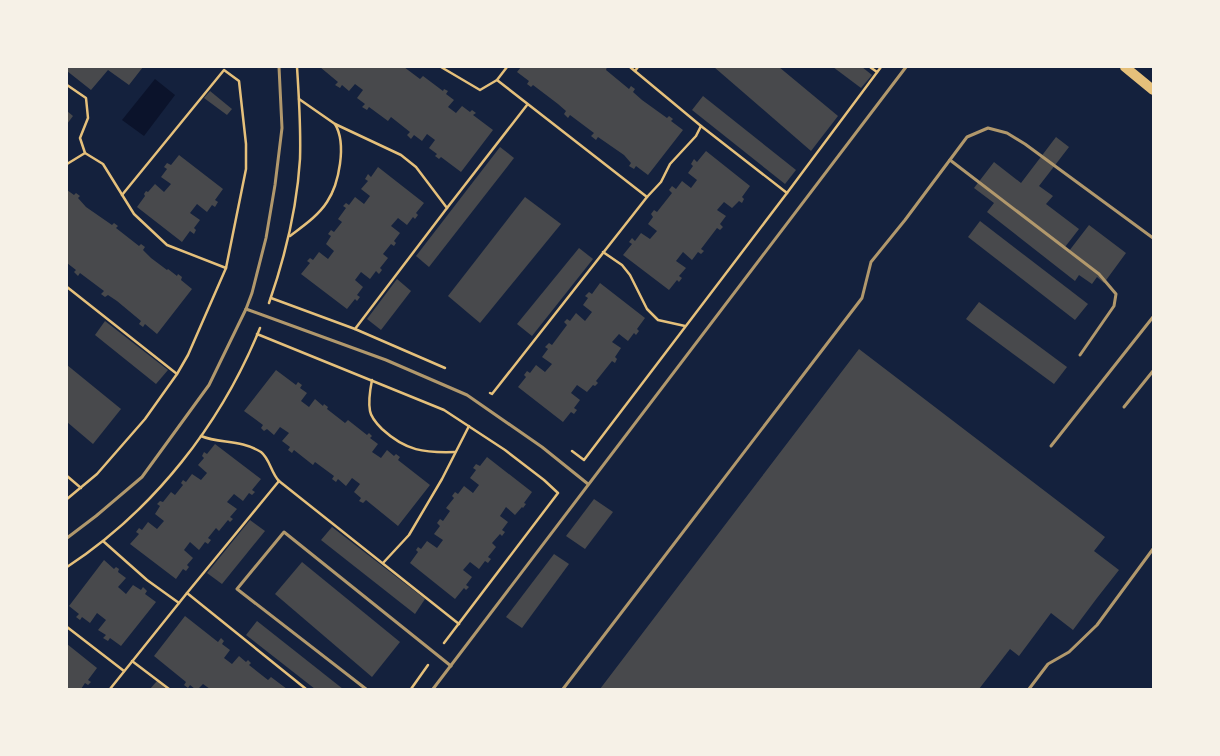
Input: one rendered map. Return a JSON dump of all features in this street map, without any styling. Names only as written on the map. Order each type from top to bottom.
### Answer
[{"type":"main road","points":[[1125,67],[1153,90]]},
{"type":"lane","points":[[67,538],[96,516],[142,477],[210,385],[246,309],[252,293],[266,238],[275,185],[282,128],[279,67]]},
{"type":"lane","points":[[433,689],[906,67]]},
{"type":"lane","points":[[563,689],[862,298],[871,262],[905,220],[967,137],[988,128],[1007,133],[1025,144],[1153,238]]},
{"type":"lane","points":[[950,160],[1099,274],[1116,294],[1114,306],[1080,355]]},
{"type":"lane","points":[[246,309],[386,360],[467,395],[536,443],[588,484]]},
{"type":"lane","points":[[1050,446],[1153,317]]},
{"type":"lane","points":[[1124,407],[1153,371]]},
{"type":"lane","points":[[366,689],[237,589],[284,532],[451,666]]},
{"type":"lane","points":[[1029,689],[1048,664],[1069,652],[1097,625],[1153,549]]},
{"type":"path","points":[[441,67],[480,90],[497,80],[507,67]]},
{"type":"path","points":[[630,67],[701,126],[787,193]]},
{"type":"path","points":[[635,71],[638,67]]},
{"type":"path","points":[[870,67],[877,72]]},
{"type":"path","points":[[566,447],[584,460],[881,67]]},
{"type":"path","points":[[67,500],[97,474],[145,420],[177,374],[188,355],[226,268],[246,169],[243,102],[239,81],[224,70],[122,195]]},
{"type":"path","points":[[497,80],[527,105],[647,197]]},
{"type":"path","points":[[67,85],[86,98],[88,118],[80,138],[85,153],[103,164],[134,214],[167,245],[226,268]]},
{"type":"path","points":[[299,99],[335,124],[401,155],[416,167],[447,208]]},
{"type":"path","points":[[355,328],[527,105]]},
{"type":"path","points":[[289,236],[307,223],[327,202],[336,182],[341,158],[339,130],[335,124]]},
{"type":"path","points":[[492,394],[603,252],[647,197],[661,182],[670,164],[696,136],[701,126]]},
{"type":"path","points":[[67,164],[85,153]]},
{"type":"path","points":[[603,252],[622,265],[630,275],[647,309],[658,320],[686,326]]},
{"type":"path","points":[[67,287],[177,374]]},
{"type":"path","points":[[271,298],[355,328],[450,371]]},
{"type":"path","points":[[257,334],[444,410],[505,450],[544,480],[558,493],[411,689]]},
{"type":"path","points":[[372,380],[369,397],[370,412],[378,425],[393,439],[408,448],[431,453],[455,452]]},
{"type":"path","points":[[486,390],[498,398]]},
{"type":"path","points":[[383,563],[409,535],[442,479],[469,426]]},
{"type":"path","points":[[201,436],[209,439],[238,442],[262,453],[273,474],[279,481],[460,624]]},
{"type":"path","points":[[67,476],[81,488]]},
{"type":"path","points":[[110,689],[279,481]]},
{"type":"path","points":[[103,541],[147,580],[179,603]]},
{"type":"path","points":[[187,593],[306,689]]},
{"type":"path","points":[[67,627],[124,672]]},
{"type":"path","points":[[132,661],[169,689]]},
{"type":"water","points":[[155,79],[175,95],[144,136],[122,120]]},
{"type":"building","points":[[67,67],[143,67],[129,85],[108,70],[91,90],[67,71]]},
{"type":"building","points":[[320,67],[404,67],[420,79],[423,76],[443,91],[444,89],[448,91],[446,94],[454,100],[448,107],[456,113],[462,106],[470,112],[472,110],[476,113],[473,115],[493,130],[461,172],[441,157],[439,159],[435,156],[437,154],[429,148],[435,140],[427,134],[422,141],[414,135],[411,139],[407,135],[410,132],[391,117],[388,121],[369,107],[367,110],[362,107],[365,104],[357,98],[363,90],[355,84],[349,91],[342,85],[340,88],[335,85],[338,82]]},
{"type":"building","points":[[521,67],[607,67],[606,70],[629,89],[631,86],[635,89],[633,92],[642,100],[667,118],[669,116],[673,119],[671,121],[683,130],[648,175],[636,166],[634,169],[629,166],[631,163],[624,155],[598,137],[596,140],[591,136],[594,133],[570,115],[568,118],[564,114],[566,111],[558,104],[533,85],[531,87],[527,84],[529,81],[517,72]]},
{"type":"building","points":[[714,67],[779,67],[838,116],[811,151]]},
{"type":"building","points":[[833,67],[862,67],[872,75],[861,88]]},
{"type":"building","points":[[210,91],[232,109],[227,115],[204,98]]},
{"type":"building","points":[[703,96],[796,170],[785,184],[692,110]]},
{"type":"building","points":[[67,111],[73,116],[67,124]]},
{"type":"building","points":[[1056,137],[1069,147],[1039,186],[1053,196],[1046,204],[1079,229],[1065,247],[1069,251],[1089,225],[1126,253],[1104,283],[1097,277],[1092,284],[1079,275],[1075,281],[987,212],[994,203],[974,188],[994,162],[1021,183]]},
{"type":"building","points":[[500,147],[514,158],[429,267],[416,256]]},
{"type":"building","points":[[706,151],[750,186],[742,197],[744,199],[742,203],[739,201],[732,208],[724,202],[717,210],[726,216],[720,224],[723,227],[720,230],[717,228],[701,249],[704,251],[701,254],[698,252],[692,260],[683,252],[676,261],[686,268],[679,276],[682,278],[679,282],[677,280],[669,290],[623,255],[632,244],[629,242],[632,238],[635,241],[641,233],[650,239],[657,231],[648,224],[653,217],[651,214],[654,210],[657,212],[672,193],[669,190],[672,186],[676,189],[682,181],[691,188],[697,180],[688,173],[693,166],[691,164],[694,159],[697,162]]},
{"type":"building","points":[[179,155],[223,189],[215,200],[218,202],[215,207],[212,205],[207,212],[197,204],[190,213],[200,220],[194,228],[196,230],[194,234],[190,231],[182,242],[137,207],[145,196],[144,194],[146,191],[148,192],[155,184],[164,192],[171,184],[161,177],[167,169],[164,167],[167,163],[171,165]]},
{"type":"building","points":[[378,167],[424,203],[416,213],[418,215],[415,219],[413,217],[407,225],[398,218],[391,226],[400,233],[394,241],[396,243],[394,246],[391,244],[383,254],[388,258],[380,268],[382,270],[379,274],[376,271],[370,279],[361,272],[355,280],[363,287],[357,295],[360,297],[357,301],[355,299],[347,309],[301,274],[310,263],[307,261],[310,258],[313,260],[319,252],[328,259],[334,251],[326,244],[331,236],[328,234],[331,230],[334,232],[342,222],[338,219],[346,208],[343,206],[346,203],[349,205],[355,197],[364,204],[370,196],[361,189],[368,181],[365,179],[368,174],[371,177]]},
{"type":"building","points":[[67,190],[74,195],[76,193],[80,196],[78,198],[86,207],[112,225],[114,223],[118,226],[116,228],[139,246],[141,244],[145,247],[143,250],[151,258],[167,270],[168,269],[177,276],[178,274],[182,277],[181,280],[192,289],[157,334],[145,324],[143,327],[139,324],[141,321],[117,301],[108,295],[105,297],[101,294],[104,291],[80,273],[78,276],[74,272],[76,270],[67,263]]},
{"type":"building","points":[[525,197],[561,224],[480,323],[448,296]]},
{"type":"building","points":[[980,221],[1088,304],[1075,320],[968,237]]},
{"type":"building","points":[[579,248],[593,259],[532,336],[517,324]]},
{"type":"building","points":[[397,279],[411,291],[381,330],[367,319]]},
{"type":"building","points":[[600,283],[645,318],[637,329],[639,331],[636,335],[634,333],[628,341],[619,334],[612,342],[621,348],[615,357],[617,359],[615,363],[612,361],[596,381],[598,383],[595,386],[593,385],[587,392],[577,385],[571,393],[580,400],[574,408],[577,410],[574,414],[571,412],[563,422],[518,387],[526,377],[524,375],[527,371],[530,373],[536,365],[545,372],[552,364],[542,357],[548,349],[545,347],[549,343],[552,345],[567,325],[564,322],[567,319],[570,321],[576,313],[585,321],[592,312],[583,305],[588,298],[585,296],[589,292],[592,294]]},
{"type":"building","points":[[979,302],[1067,367],[1054,384],[966,319]]},
{"type":"building","points":[[105,321],[168,370],[156,384],[95,335]]},
{"type":"building","points":[[859,349],[1105,537],[1094,551],[1119,570],[1073,630],[1051,613],[1019,656],[1010,649],[979,689],[600,689]]},
{"type":"building","points":[[67,365],[121,409],[93,444],[67,422]]},
{"type":"building","points":[[276,370],[296,385],[298,382],[302,385],[300,388],[307,393],[301,401],[309,407],[315,399],[323,406],[324,404],[328,407],[327,409],[345,423],[348,420],[367,435],[369,433],[372,436],[370,438],[378,444],[372,452],[381,458],[387,450],[394,456],[396,454],[400,457],[398,460],[430,485],[398,526],[366,500],[363,503],[359,501],[361,498],[354,492],[360,484],[352,478],[346,486],[338,479],[336,482],[332,479],[334,476],[315,462],[313,465],[294,450],[292,453],[288,450],[290,447],[282,441],[289,433],[280,427],[274,435],[267,429],[264,431],[261,428],[263,425],[244,411]]},
{"type":"building","points":[[215,444],[261,479],[252,490],[255,492],[252,495],[249,493],[243,501],[234,494],[227,502],[237,509],[230,517],[233,519],[230,522],[228,520],[219,531],[216,528],[208,538],[211,540],[208,544],[205,542],[199,550],[190,542],[184,550],[193,558],[187,565],[189,567],[186,571],[183,569],[176,579],[130,544],[139,534],[136,532],[139,528],[142,530],[148,522],[157,529],[164,521],[155,514],[160,506],[157,504],[160,501],[163,502],[171,492],[175,495],[183,485],[181,483],[183,480],[186,482],[192,474],[201,480],[207,473],[198,465],[204,458],[202,456],[204,452],[207,454]]},
{"type":"building","points":[[487,457],[532,492],[524,503],[526,504],[515,515],[506,507],[500,516],[508,522],[502,530],[505,532],[502,536],[500,534],[492,543],[496,547],[488,557],[491,559],[488,563],[485,561],[479,569],[470,562],[463,570],[472,577],[466,585],[469,587],[466,590],[464,588],[455,599],[410,563],[418,552],[416,550],[418,547],[421,549],[427,541],[437,548],[443,540],[434,534],[440,526],[437,523],[440,519],[443,521],[450,511],[446,508],[454,498],[452,496],[455,492],[458,494],[464,486],[473,493],[479,485],[470,478],[476,470],[473,468],[476,464],[480,466]]},
{"type":"building","points":[[594,499],[613,512],[585,549],[566,536]]},
{"type":"building","points":[[250,520],[265,531],[222,584],[207,573]]},
{"type":"building","points":[[332,527],[425,599],[415,614],[321,540]]},
{"type":"building","points":[[554,554],[569,564],[522,628],[506,617]]},
{"type":"building","points":[[104,560],[114,569],[116,567],[119,569],[118,572],[126,578],[118,587],[126,594],[133,585],[141,590],[143,587],[147,591],[145,594],[156,602],[121,646],[110,638],[108,641],[103,638],[106,635],[98,630],[106,620],[97,613],[90,623],[82,617],[80,620],[76,617],[79,614],[69,606]]},
{"type":"building","points":[[302,562],[400,642],[372,677],[275,594]]},
{"type":"building","points":[[185,616],[218,642],[221,638],[224,641],[222,644],[230,650],[224,658],[232,664],[239,656],[246,662],[248,660],[251,663],[249,665],[268,680],[271,677],[287,689],[210,689],[203,684],[198,689],[195,689],[190,685],[188,688],[184,685],[186,682],[154,656]]},
{"type":"building","points":[[257,621],[343,689],[315,689],[246,635]]},
{"type":"building","points":[[67,644],[97,668],[88,680],[91,682],[88,685],[85,683],[81,689],[67,689]]},
{"type":"building","points":[[157,681],[166,689],[150,689]]}]
